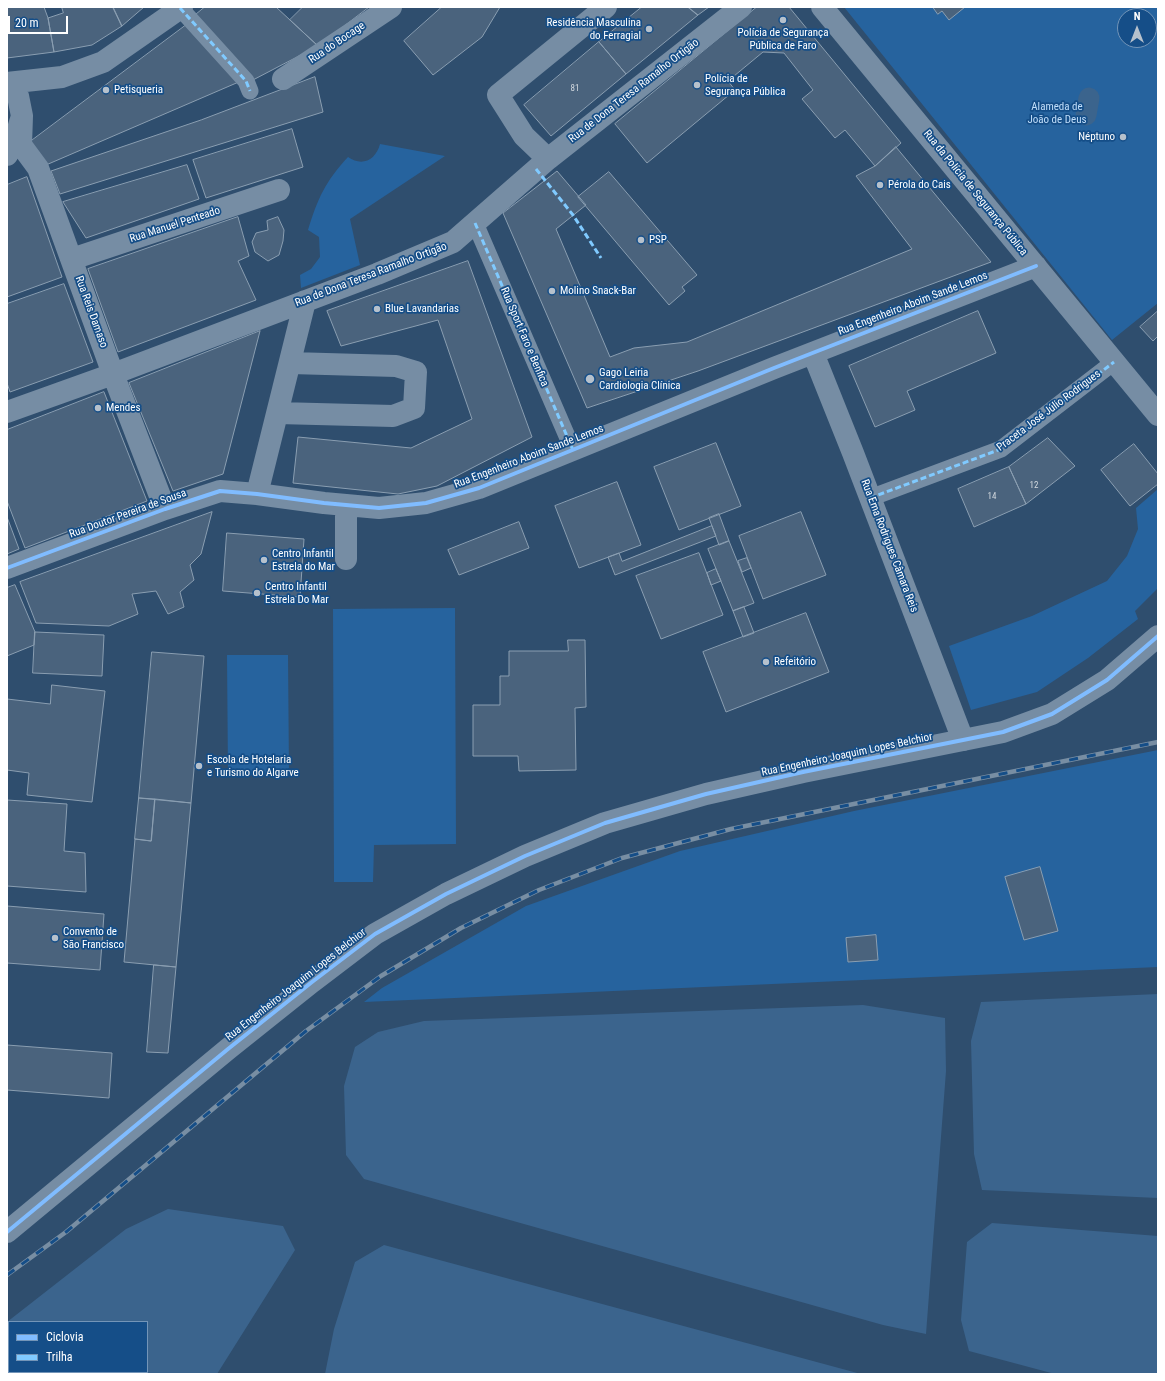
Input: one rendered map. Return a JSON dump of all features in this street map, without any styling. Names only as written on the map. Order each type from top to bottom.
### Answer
[{"type":"street","name":"Rua do Bocage","points":[[283,79],[390,7]]},
{"type":"street","points":[[548,159],[524,136],[498,95],[606,7]]},
{"type":"street","name":"Rua de Dona Teresa Ramalho Ortigão","points":[[7,412],[113,374],[377,274],[453,242],[548,159],[741,7]]},
{"type":"street","name":"Rua da Polícia de Segurança Pública","points":[[822,7],[1158,416]]},
{"type":"street","points":[[7,83],[62,77],[103,62],[178,8],[246,81],[250,91]]},
{"type":"street","points":[[7,89],[18,96],[22,116],[14,142],[7,155]]},
{"type":"street","name":"Rua Reis Damaso","points":[[22,116],[21,145],[38,168],[113,374],[165,509]]},
{"type":"street","name":"Rua Manuel Penteado","points":[[72,259],[279,190]]},
{"type":"street","name":"Rua Sport Faro e Benfica","points":[[475,223],[573,450]]},
{"type":"street","name":"Rua Engenheiro Aboim Sande Lemos","points":[[257,494],[379,508],[426,503],[478,488],[774,368],[1036,266]]},
{"type":"street","points":[[257,494],[291,363],[305,301]]},
{"type":"street","name":"Rua Ema Rodrigues Câmara Reis","points":[[805,356],[870,498],[963,740]]},
{"type":"street","name":"Praceta José Júlio Rodrigues","points":[[870,498],[1001,449],[1114,362]]},
{"type":"street","points":[[278,414],[393,416],[414,408],[416,372],[396,366],[291,363]]},
{"type":"street","name":"Rua Doutor Pereira de Sousa","points":[[7,568],[165,509],[220,492],[257,494]]},
{"type":"street","points":[[346,505],[346,558]]},
{"type":"street","name":"Rua Engenheiro Joaquim Lopes Belchior","points":[[11,1227],[307,986],[375,934],[446,894],[525,856],[606,823],[706,794],[1003,732],[1052,714],[1107,680],[1158,636]]},
{"type":"green space","name":"Alameda de João de Deus","points":[[844,7],[1158,7],[1158,303],[1112,340]]},
{"type":"green space","points":[[380,144],[445,156],[350,219],[360,265],[301,288],[300,275],[311,269],[320,257],[319,237],[308,230],[323,191],[333,174],[348,157],[353,160],[363,162],[368,160],[372,158],[378,150]]},
{"type":"green space","points":[[1158,489],[1158,588],[1135,611],[1138,619],[1088,658],[1037,692],[971,710],[949,646],[1032,616],[1107,581],[1127,556],[1138,529],[1136,508]]},
{"type":"green space","points":[[455,608],[456,844],[374,845],[373,882],[334,882],[333,609]]},
{"type":"green space","points":[[227,655],[288,655],[289,774],[228,775]]},
{"type":"green space","points":[[1158,750],[1158,967],[364,1002],[382,988],[526,906],[680,851],[854,811]]},
{"type":"shaded area","points":[[1158,994],[1158,1198],[982,1190],[974,1154],[971,1041],[981,1002]]},
{"type":"shaded area","points":[[863,1005],[945,1018],[946,1071],[926,1334],[883,1325],[364,1179],[346,1155],[344,1086],[355,1047],[378,1032],[424,1021]]},
{"type":"shaded area","points":[[168,1209],[283,1226],[295,1250],[217,1374],[7,1374],[8,1321],[8,1373],[148,1373],[148,1321],[8,1321],[126,1229]]},
{"type":"shaded area","points":[[992,1223],[1158,1236],[1158,1374],[1055,1374],[969,1351],[961,1320],[967,1242]]},
{"type":"shaded area","points":[[384,1245],[861,1374],[325,1374],[334,1329],[355,1262]]},
{"type":"building","points":[[7,7],[44,7],[48,18],[54,52],[7,58]]},
{"type":"building","points":[[62,7],[113,7],[122,26],[92,45],[54,52],[48,18],[63,13]]},
{"type":"building","points":[[113,7],[144,7],[122,26]]},
{"type":"building","points":[[205,7],[276,7],[318,46],[251,81],[193,17]]},
{"type":"building","points":[[303,7],[369,7],[318,46],[290,20]]},
{"type":"building","points":[[442,7],[500,7],[482,37],[433,75],[404,41]]},
{"type":"building","name":"Residência Masculina do Ferragial","points":[[642,7],[688,7],[698,15],[626,74],[599,42]]},
{"type":"building","points":[[688,7],[709,7],[698,15]]},
{"type":"building","name":"Polícia de Segurança Pública","points":[[757,7],[789,7],[901,143],[875,166],[845,130],[835,138],[802,99],[813,90],[784,53],[763,52],[728,81],[735,90],[647,163],[615,124]]},
{"type":"building","points":[[933,7],[965,7],[949,20],[942,11],[938,14]]},
{"type":"building","points":[[189,23],[241,81],[46,165],[30,142]]},
{"type":"building","points":[[599,42],[626,74],[551,136],[524,105]]},
{"type":"building","points":[[315,77],[323,112],[60,194],[51,171],[201,120]]},
{"type":"building","points":[[292,129],[303,167],[206,198],[193,160]]},
{"type":"building","points":[[896,147],[991,262],[698,371],[587,408],[503,213],[557,171],[586,205],[556,229],[610,357],[634,348],[687,342],[912,249],[856,176],[875,166]]},
{"type":"building","points":[[187,165],[199,199],[86,238],[63,202]]},
{"type":"building","name":"PSP","points":[[609,172],[697,275],[682,287],[685,291],[669,305],[578,197]]},
{"type":"building","points":[[27,177],[62,277],[7,297],[7,185]]},
{"type":"building","points":[[238,217],[249,256],[238,261],[256,300],[118,352],[88,269]]},
{"type":"building","points":[[278,217],[284,230],[283,241],[279,255],[268,261],[255,252],[252,242],[256,233],[268,230],[267,221]]},
{"type":"building","points":[[468,261],[532,437],[437,486],[398,494],[293,483],[298,437],[411,448],[472,419],[438,320],[341,346],[327,311]]},
{"type":"building","points":[[64,284],[93,362],[10,392],[7,383],[7,304]]},
{"type":"building","points":[[978,311],[996,353],[907,391],[915,410],[875,427],[849,366]]},
{"type":"building","points":[[1158,311],[1158,336],[1153,341],[1140,327]]},
{"type":"building","points":[[260,331],[223,474],[173,491],[129,383]]},
{"type":"building","points":[[104,392],[147,501],[25,548],[7,501],[7,430]]},
{"type":"building","points":[[1048,438],[1075,466],[1026,504],[1009,467]]},
{"type":"building","points":[[716,443],[741,506],[679,530],[654,467]]},
{"type":"building","points":[[1134,444],[1158,474],[1158,484],[1130,506],[1101,470]]},
{"type":"building","points":[[1009,467],[1026,504],[974,527],[958,489]]},
{"type":"building","points":[[617,482],[641,545],[579,568],[555,506]]},
{"type":"building","points":[[212,512],[201,554],[190,565],[194,580],[180,592],[184,607],[168,614],[156,591],[132,594],[138,614],[109,626],[36,623],[20,582]]},
{"type":"building","points":[[801,512],[826,575],[763,599],[739,536]]},
{"type":"building","points":[[719,514],[729,541],[719,545],[709,518]]},
{"type":"building","points":[[7,517],[19,549],[7,554]]},
{"type":"building","points":[[519,522],[529,548],[459,575],[448,550]]},
{"type":"building","points":[[712,526],[716,536],[615,575],[608,557],[619,553],[622,561]]},
{"type":"building","name":"Centro Infantil Estrela do Mar","points":[[227,533],[304,539],[300,597],[223,591]]},
{"type":"building","points":[[729,541],[754,603],[733,611],[708,549]]},
{"type":"building","points":[[699,553],[723,615],[661,639],[636,576]]},
{"type":"building","points":[[747,558],[751,568],[742,572],[738,561]]},
{"type":"building","points":[[716,569],[721,581],[711,585],[707,573]]},
{"type":"building","points":[[15,585],[35,632],[34,645],[7,656],[7,588]]},
{"type":"building","points":[[744,607],[754,633],[743,637],[733,611]]},
{"type":"building","name":"Refeitório","points":[[806,613],[829,672],[726,712],[703,652]]},
{"type":"building","points":[[35,632],[104,635],[102,676],[33,673]]},
{"type":"building","points":[[568,640],[585,640],[586,707],[575,708],[576,770],[519,771],[518,756],[473,756],[473,705],[500,705],[500,676],[509,676],[509,651],[568,651]]},
{"type":"building","points":[[152,652],[204,656],[191,803],[139,798]]},
{"type":"building","points":[[52,685],[105,691],[92,802],[27,795],[29,773],[7,770],[7,699],[50,704]]},
{"type":"building","points":[[139,798],[155,799],[151,841],[135,839]]},
{"type":"building","points":[[155,799],[191,803],[176,967],[124,962],[135,839],[151,841]]},
{"type":"building","points":[[7,800],[67,804],[64,851],[85,853],[86,892],[7,886]]},
{"type":"building","points":[[1040,867],[1058,931],[1024,940],[1005,877]]},
{"type":"building","name":"Convento de São Francisco","points":[[7,906],[104,914],[100,970],[7,963]]},
{"type":"building","points":[[876,935],[878,960],[848,962],[846,938]]},
{"type":"building","points":[[154,965],[176,967],[168,1053],[147,1052]]},
{"type":"building","points":[[7,1045],[112,1053],[109,1098],[7,1090]]},
{"type":"waterway","points":[[1086,115],[1089,98]]},
{"type":"railway","points":[[7,1275],[66,1232],[306,1031],[381,976],[461,928],[539,890],[622,858],[731,829],[1158,742]]},
{"type":"marked path","points":[[180,8],[246,81],[250,91]]},
{"type":"marked path","points":[[536,169],[573,215],[601,258]]},
{"type":"marked path","points":[[475,223],[573,450]]},
{"type":"marked path","points":[[870,498],[1001,449],[1114,362]]},
{"type":"cycle path","points":[[7,568],[165,509],[220,491],[379,508],[426,503],[479,488],[774,368],[1036,266]]},
{"type":"cycle path","points":[[7,1232],[228,1049],[312,982],[375,934],[446,894],[525,856],[605,823],[706,794],[803,772],[1003,732],[1052,714],[1107,680],[1158,636]]},
{"type":"place","name":"Polícia de Segurança Pública de Faro","points":[[783,20]]},
{"type":"place","name":"Residência Masculina do Ferragial","points":[[649,29]]},
{"type":"place","name":"Polícia de Segurança Pública","points":[[697,85]]},
{"type":"place","name":"Petisqueria","points":[[106,90]]},
{"type":"place","name":"Néptuno","points":[[1123,137]]},
{"type":"place","name":"Pérola do Cais","points":[[880,185]]},
{"type":"place","name":"PSP","points":[[641,240]]},
{"type":"place","name":"Molino Snack-Bar","points":[[552,291]]},
{"type":"place","name":"Blue Lavandarias","points":[[377,309]]},
{"type":"place","name":"Gago Leiria Cardiologia Clínica","points":[[590,379]]},
{"type":"place","name":"Mendes","points":[[98,408]]},
{"type":"place","name":"Centro Infantil Estrela do Mar","points":[[264,560]]},
{"type":"place","name":"Centro Infantil Estrela Do Mar","points":[[257,593]]},
{"type":"place","name":"Refeitório","points":[[766,662]]},
{"type":"place","name":"Escola de Hotelaria e Turismo do Algarve","points":[[199,766]]},
{"type":"place","name":"Convento de São Francisco","points":[[55,938]]}]
